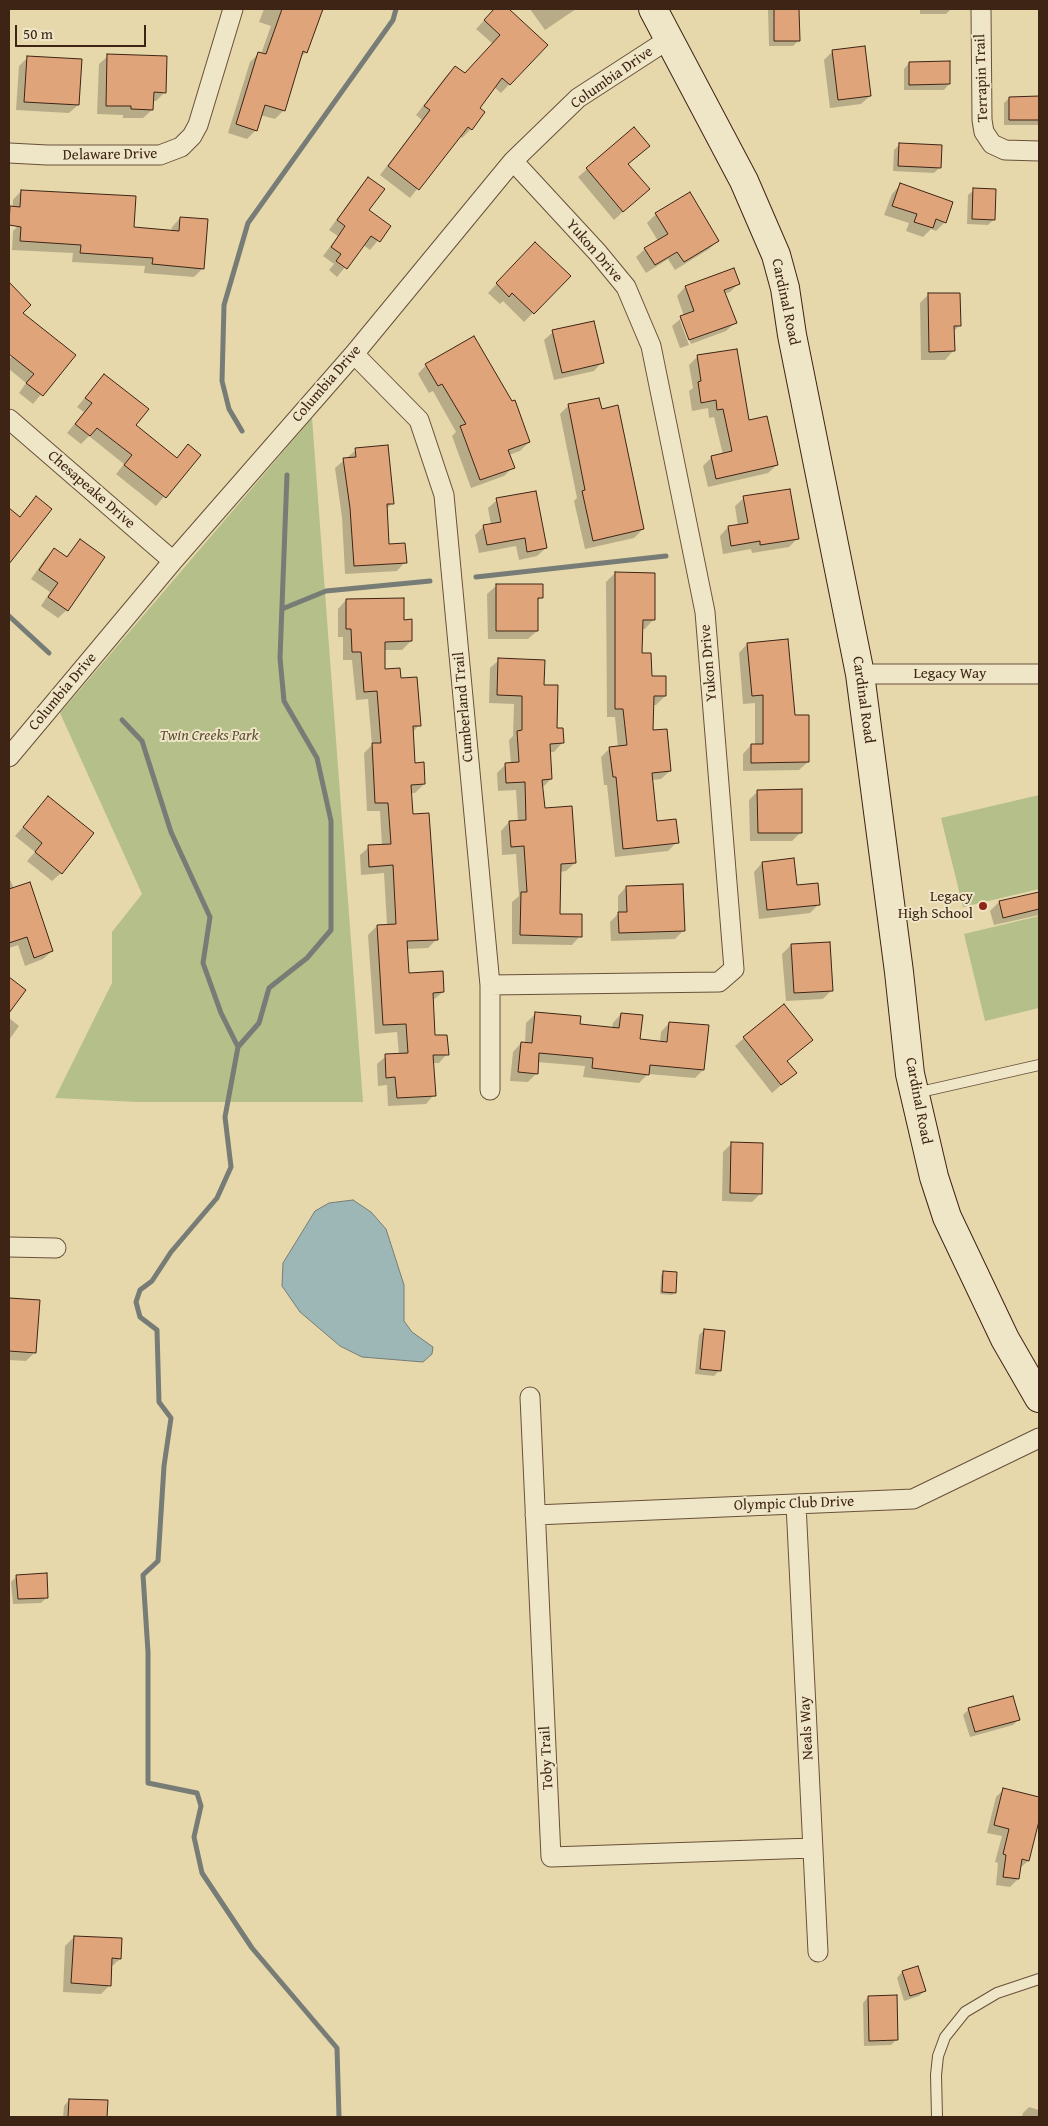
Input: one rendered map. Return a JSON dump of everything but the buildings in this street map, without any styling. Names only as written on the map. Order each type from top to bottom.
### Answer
[{"type":"street","name":"Delaware Drive","points":[[9,153],[160,155],[181,147],[192,136],[198,125],[233,9]]},
{"type":"street","name":"Cardinal Road","points":[[654,9],[744,181],[776,255],[785,288],[792,335],[860,674],[899,972],[910,1074],[934,1177],[947,1217],[1005,1339],[1039,1398]]},
{"type":"street","name":"Terrapin Trail","points":[[980,9],[982,120],[984,132],[992,144],[1005,150],[1039,152]]},
{"type":"street","name":"Columbia Drive","points":[[9,757],[173,561],[354,354],[513,161],[578,98],[669,39]]},
{"type":"street","name":"Yukon Drive","points":[[490,985],[718,982],[734,969],[705,612],[651,346],[626,287],[598,253],[513,161]]},
{"type":"street","name":"Cumberland Trail","points":[[354,354],[419,420],[444,495],[490,985],[490,1090]]},
{"type":"street","name":"Chesapeake Drive","points":[[9,419],[173,561]]},
{"type":"street","name":"Legacy Way","points":[[860,674],[1039,674]]},
{"type":"street","points":[[9,1247],[56,1248]]},
{"type":"street","name":"Toby Trail","points":[[530,1397],[551,1857],[812,1848]]},
{"type":"street","name":"Olympic Club Drive","points":[[535,1515],[914,1499],[1039,1438]]},
{"type":"street","name":"Neals Way","points":[[796,1504],[818,1952]]},
{"type":"lane","points":[[915,1093],[1039,1065]]},
{"type":"lane","points":[[938,2117],[936,2075],[938,2056],[950,2030],[965,2012],[997,1993],[1039,1979]]},
{"type":"green space","name":"Twin Creeks Park","points":[[312,418],[363,1102],[137,1102],[55,1098],[112,983],[112,932],[142,894],[60,713]]},
{"type":"green space","points":[[1039,795],[1039,889],[963,907],[941,818]]},
{"type":"green space","points":[[1039,916],[1039,1008],[985,1021],[964,934]]},
{"type":"water","points":[[353,1200],[371,1212],[386,1229],[404,1285],[404,1321],[412,1332],[433,1347],[432,1354],[423,1362],[362,1357],[340,1346],[300,1312],[282,1286],[283,1263],[315,1211],[329,1203]]},
{"type":"waterway","points":[[242,431],[229,409],[222,381],[224,305],[248,223],[393,20],[396,9]]},
{"type":"waterway","points":[[287,475],[280,658],[284,701],[317,758],[331,821],[331,930],[307,958],[269,988],[259,1023],[238,1047],[225,1117],[231,1167],[217,1198],[171,1252],[152,1281],[140,1290],[136,1302],[140,1317],[157,1330],[159,1402],[171,1418],[164,1466],[158,1561],[143,1575],[148,1652],[148,1783],[197,1793],[201,1806],[194,1837],[202,1873],[252,1948],[337,2048],[339,2117]]},
{"type":"waterway","points":[[476,577],[666,556]]},
{"type":"waterway","points":[[282,609],[326,591],[430,581]]},
{"type":"waterway","points":[[9,616],[49,653]]},
{"type":"waterway","points":[[122,720],[142,741],[171,832],[210,917],[203,963],[221,1013],[238,1047]]},
{"type":"place","name":"Legacy High School","points":[[983,906]]}]
